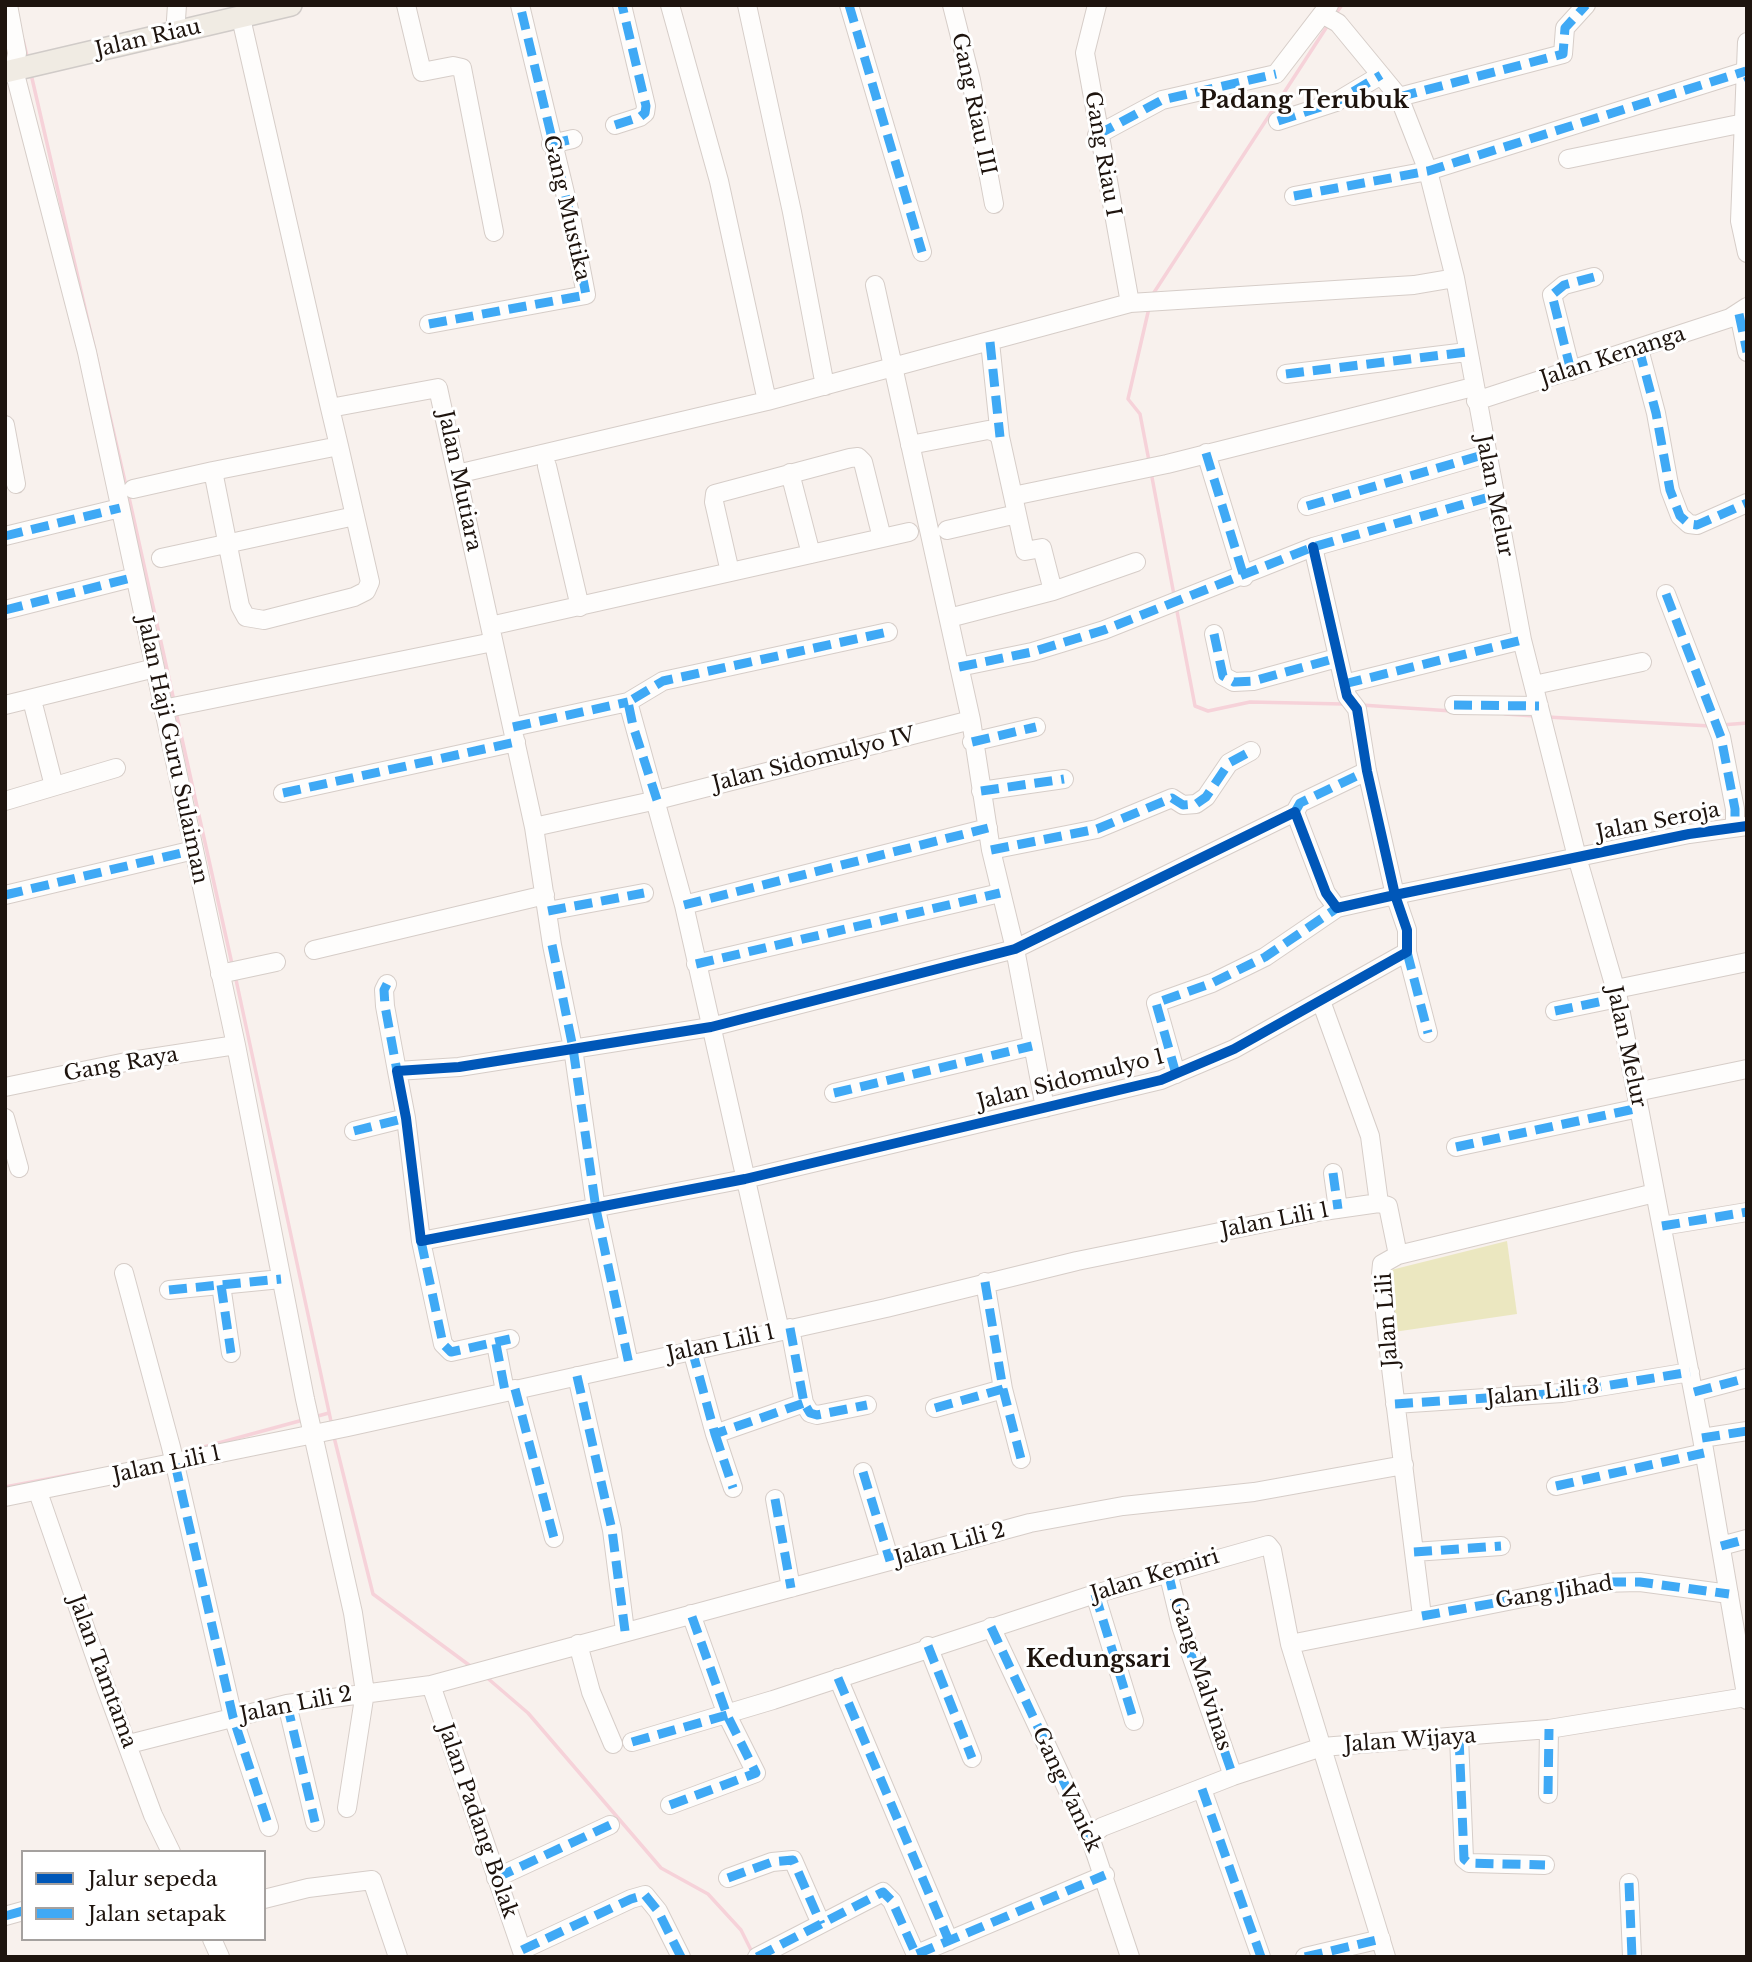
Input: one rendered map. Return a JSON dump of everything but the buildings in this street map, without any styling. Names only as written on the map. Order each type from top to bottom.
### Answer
[{"type":"main road","name":"Jalan Riau","points":[[18,69],[291,5]]},
{"type":"street","name":"Jalan Haji Guru Sulaiman","points":[[8,5],[18,53],[18,69],[84,340],[156,668],[236,1045],[305,1399],[353,1613],[365,1692],[347,1808]]},
{"type":"street","points":[[175,34],[177,5]]},
{"type":"street","points":[[406,5],[422,72],[453,66],[462,68],[494,232]]},
{"type":"street","name":"Gang Mustika","points":[[429,324],[585,296],[572,222],[551,144],[520,5]]},
{"type":"street","points":[[615,125],[640,117],[645,113],[646,106],[622,5]]},
{"type":"street","points":[[670,5],[719,181],[767,401]]},
{"type":"street","points":[[747,5],[792,212],[825,386]]},
{"type":"street","points":[[849,5],[922,252]]},
{"type":"street","name":"Gang Riau III","points":[[952,5],[971,80],[994,204]]},
{"type":"street","name":"Gang Riau I","points":[[1097,5],[1084,53],[1097,135],[1145,301]]},
{"type":"street","points":[[1399,97],[1563,54],[1565,27],[1586,5]]},
{"type":"street","points":[[1097,135],[1163,100],[1276,74],[1330,15]]},
{"type":"street","name":"Jalan Melur","points":[[1330,15],[1399,97],[1428,171],[1455,278],[1493,496],[1522,640],[1577,857],[1617,994],[1694,1392],[1746,1699]]},
{"type":"street","points":[[213,471],[240,606],[246,617],[264,620],[354,597],[366,591],[370,582],[241,18]]},
{"type":"street","points":[[1747,42],[1740,221],[1747,253]]},
{"type":"street","points":[[1278,121],[1336,102],[1381,75]]},
{"type":"street","points":[[1294,196],[1428,171],[1746,78]]},
{"type":"street","points":[[1568,159],[1744,123]]},
{"type":"street","points":[[551,144],[573,139]]},
{"type":"street","points":[[1571,371],[1552,295],[1564,285],[1594,277]]},
{"type":"street","points":[[457,474],[767,401],[1145,301],[1414,285],[1455,278]]},
{"type":"street","points":[[875,285],[971,720],[972,742],[991,850],[1015,949],[1045,1108]]},
{"type":"street","points":[[1743,310],[1747,352]]},
{"type":"street","name":"Jalan Kenanga","points":[[1013,496],[1137,471],[1571,371],[1743,310]]},
{"type":"street","points":[[990,342],[1000,437],[1025,551],[1042,548],[1053,591]]},
{"type":"street","points":[[1639,349],[1656,413],[1670,490],[1680,516],[1689,524],[1697,525],[1747,503]]},
{"type":"street","points":[[1286,374],[1467,352]]},
{"type":"street","name":"Jalan Mutiara","points":[[330,408],[438,388],[534,827],[573,1048],[596,1209],[629,1364]]},
{"type":"street","points":[[5,425],[16,484]]},
{"type":"street","points":[[910,445],[988,430],[1000,437]]},
{"type":"street","points":[[134,489],[339,446]]},
{"type":"street","points":[[1206,453],[1244,577]]},
{"type":"street","points":[[1307,506],[1486,454]]},
{"type":"street","points":[[730,572],[714,502],[715,494],[858,457],[863,462],[882,538]]},
{"type":"street","points":[[547,466],[580,607]]},
{"type":"street","points":[[790,473],[811,554]]},
{"type":"street","points":[[959,667],[1060,644],[1179,602],[1313,547],[1493,496]]},
{"type":"street","points":[[5,536],[120,508]]},
{"type":"street","points":[[947,530],[1017,514]]},
{"type":"street","points":[[161,558],[355,516]]},
{"type":"street","points":[[163,709],[491,634],[580,607],[909,532]]},
{"type":"street","points":[[1313,547],[1395,895],[1407,930],[1407,951],[1428,1033]]},
{"type":"street","points":[[949,618],[1053,591],[1136,562]]},
{"type":"street","points":[[5,610],[135,577]]},
{"type":"street","points":[[1666,594],[1710,715],[1721,737],[1735,809],[1741,826]]},
{"type":"street","points":[[283,793],[514,735],[628,702],[663,681],[888,632]]},
{"type":"street","points":[[1214,634],[1223,676],[1234,682],[1253,681],[1337,658]]},
{"type":"street","points":[[1349,696],[1522,640]]},
{"type":"street","points":[[1534,685],[1642,662]]},
{"type":"street","points":[[5,705],[156,668]]},
{"type":"street","points":[[32,700],[54,786]]},
{"type":"street","points":[[628,702],[684,905],[745,1179],[804,1403],[810,1413],[817,1415],[867,1405]]},
{"type":"street","points":[[1454,705],[1541,715]]},
{"type":"street","name":"Jalan Sidomulyo IV","points":[[657,800],[971,720]]},
{"type":"street","points":[[972,742],[1036,727]]},
{"type":"street","points":[[991,850],[1097,829],[1172,798],[1183,805],[1196,804],[1206,797],[1229,763],[1251,751]]},
{"type":"street","points":[[5,801],[116,768]]},
{"type":"street","points":[[397,1071],[459,1067],[711,1027],[1015,949],[1295,812],[1300,803],[1367,771]]},
{"type":"street","points":[[981,791],[1064,779]]},
{"type":"street","points":[[534,827],[657,800]]},
{"type":"street","points":[[1176,1074],[1156,1003],[1212,983],[1265,957],[1337,908],[1326,893],[1295,812]]},
{"type":"street","name":"Jalan Seroja","points":[[1337,908],[1577,857],[1741,826]]},
{"type":"street","points":[[684,905],[988,828]]},
{"type":"street","points":[[6,893],[194,850]]},
{"type":"street","points":[[314,950],[546,903],[644,892]]},
{"type":"street","points":[[696,964],[1000,893]]},
{"type":"street","name":"Jalan Sidomulyo 1","points":[[421,1241],[745,1179],[1176,1074],[1234,1049],[1407,951]]},
{"type":"street","points":[[220,974],[276,962]]},
{"type":"street","points":[[1555,1011],[1747,962]]},
{"type":"street","points":[[387,984],[384,990],[385,1006],[406,1118],[421,1241],[443,1344],[451,1352],[503,1342],[510,1390],[554,1538]]},
{"type":"street","points":[[1321,1001],[1370,1136],[1379,1203],[1388,1206],[1398,1255]]},
{"type":"street","name":"Gang Raya","points":[[5,1087],[131,1061],[236,1045]]},
{"type":"street","points":[[834,1093],[1032,1046]]},
{"type":"street","points":[[1455,1147],[1747,1069]]},
{"type":"street","points":[[5,1118],[19,1168]]},
{"type":"street","points":[[354,1130],[406,1118]]},
{"type":"street","points":[[1333,1173],[1338,1209]]},
{"type":"street","name":"Jalan Lili","points":[[1422,1616],[1381,1274],[1387,1259],[1655,1193]]},
{"type":"street","name":"Jalan Lili 1","points":[[5,1497],[37,1492],[173,1455],[314,1430],[348,1427],[785,1330],[985,1282],[1338,1209],[1379,1203]]},
{"type":"street","points":[[1662,1226],[1747,1212]]},
{"type":"street","points":[[124,1273],[173,1455],[233,1717],[269,1827]]},
{"type":"street","points":[[169,1290],[281,1279]]},
{"type":"street","points":[[985,1282],[1003,1389],[1021,1460]]},
{"type":"street","points":[[221,1285],[231,1353]]},
{"type":"street","points":[[692,1350],[733,1488]]},
{"type":"street","name":"Jalan Lili 3","points":[[1395,1404],[1562,1393],[1690,1372]]},
{"type":"street","points":[[577,1376],[612,1530],[625,1631]]},
{"type":"street","points":[[1694,1392],[1747,1378]]},
{"type":"street","points":[[935,1408],[1003,1389]]},
{"type":"street","points":[[715,1434],[804,1403]]},
{"type":"street","points":[[1556,1486],[1703,1446],[1747,1431]]},
{"type":"street","name":"Jalan Lili 2","points":[[129,1744],[287,1704],[431,1685],[625,1631],[1070,1516],[1123,1506],[1254,1492],[1404,1465]]},
{"type":"street","points":[[863,1472],[890,1561]]},
{"type":"street","name":"Jalan Tamtama","points":[[37,1492],[153,1815],[170,1850]]},
{"type":"street","points":[[775,1499],[791,1588]]},
{"type":"street","points":[[1721,1546],[1747,1539]]},
{"type":"street","name":"Jalan Kemiri","points":[[632,1742],[727,1714],[928,1646],[1095,1594],[1261,1545],[1270,1546],[1290,1644],[1386,1957]]},
{"type":"street","points":[[1414,1552],[1501,1546]]},
{"type":"street","name":"Gang Malvinas","points":[[1168,1572],[1181,1626],[1233,1776]]},
{"type":"street","name":"Gang Jihad","points":[[1290,1644],[1422,1616],[1613,1582],[1640,1582],[1729,1594]]},
{"type":"street","points":[[1095,1594],[1134,1721]]},
{"type":"street","points":[[670,1805],[756,1773],[727,1714],[691,1614]]},
{"type":"street","name":"Gang Vanick","points":[[991,1627],[1091,1840],[1105,1875],[1130,1957]]},
{"type":"street","points":[[578,1644],[591,1692],[613,1744]]},
{"type":"street","points":[[928,1646],[972,1758]]},
{"type":"street","points":[[838,1678],[949,1941]]},
{"type":"street","name":"Jalan Padang Bolak","points":[[431,1685],[523,1953]]},
{"type":"street","name":"Jalan Wijaya","points":[[1091,1840],[1094,1832],[1102,1827],[1233,1776],[1322,1747],[1549,1729],[1746,1699]]},
{"type":"street","points":[[287,1704],[315,1822]]},
{"type":"street","points":[[1548,1794],[1549,1729]]},
{"type":"street","points":[[1459,1737],[1464,1859],[1469,1863],[1545,1865]]},
{"type":"street","points":[[1202,1789],[1261,1957]]},
{"type":"street","points":[[496,1878],[610,1825]]},
{"type":"street","points":[[728,1878],[783,1859],[793,1860],[821,1924]]},
{"type":"street","points":[[762,1953],[878,1893],[887,1893],[917,1956],[1105,1875]]},
{"type":"street","points":[[266,1898],[308,1888],[372,1880],[398,1957]]},
{"type":"street","points":[[1629,1883],[1632,1957]]},
{"type":"street","points":[[523,1953],[631,1899],[645,1895],[658,1911],[681,1957]]},
{"type":"street","points":[[1305,1957],[1381,1938]]},
{"type":"street","points":[[213,1941],[220,1957]]},
{"type":"shaded area","points":[[1507,1241],[1517,1314],[1380,1334],[1371,1275]]},
{"type":"waterway","points":[[1334,16],[1342,5]]},
{"type":"waterway","points":[[1153,294],[1328,25]]},
{"type":"waterway","points":[[23,40],[28,60]]},
{"type":"waterway","points":[[31,74],[126,486]]},
{"type":"waterway","points":[[1149,308],[1128,399],[1140,414],[1149,461]]},
{"type":"waterway","points":[[1151,472],[1174,595]]},
{"type":"waterway","points":[[128,493],[174,701]]},
{"type":"waterway","points":[[1176,606],[1195,706],[1208,711],[1250,702],[1343,704]]},
{"type":"waterway","points":[[1361,705],[1452,711]]},
{"type":"waterway","points":[[176,712],[232,964]]},
{"type":"waterway","points":[[1505,714],[1535,716]]},
{"type":"waterway","points":[[1547,717],[1710,726]]},
{"type":"waterway","points":[[1721,725],[1747,723]]},
{"type":"waterway","points":[[235,975],[332,1426]]},
{"type":"waterway","points":[[314,1417],[329,1413]]},
{"type":"waterway","points":[[189,1451],[303,1420]]},
{"type":"waterway","points":[[334,1437],[373,1594],[473,1668]]},
{"type":"waterway","points":[[5,1487],[79,1473]]},
{"type":"waterway","points":[[485,1676],[528,1713],[661,1868],[708,1894],[741,1930],[752,1952]]},
{"type":"marked path","points":[[429,324],[586,295],[572,222],[520,5]]},
{"type":"marked path","points":[[615,125],[640,117],[645,113],[646,106],[622,5]]},
{"type":"marked path","points":[[849,5],[922,252]]},
{"type":"marked path","points":[[1399,97],[1563,54],[1565,28],[1586,5]]},
{"type":"marked path","points":[[1294,196],[1428,171],[1746,71]]},
{"type":"marked path","points":[[1097,135],[1162,100],[1276,74]]},
{"type":"marked path","points":[[1278,121],[1336,102],[1381,75]]},
{"type":"marked path","points":[[551,144],[573,139]]},
{"type":"marked path","points":[[1571,371],[1552,295],[1564,285],[1594,277]]},
{"type":"marked path","points":[[1739,314],[1747,352]]},
{"type":"marked path","points":[[990,342],[1000,437]]},
{"type":"marked path","points":[[1639,349],[1656,413],[1670,490],[1680,516],[1689,524],[1697,525],[1747,503]]},
{"type":"marked path","points":[[1286,374],[1467,352]]},
{"type":"marked path","points":[[1206,453],[1244,577]]},
{"type":"marked path","points":[[1307,506],[1486,454]]},
{"type":"marked path","points":[[959,667],[1032,652],[1104,630],[1313,547],[1493,496]]},
{"type":"marked path","points":[[5,536],[120,508]]},
{"type":"marked path","points":[[5,610],[135,577]]},
{"type":"marked path","points":[[1666,594],[1721,737],[1735,809],[1735,826]]},
{"type":"marked path","points":[[657,800],[628,702],[663,681],[888,632]]},
{"type":"marked path","points":[[1214,634],[1223,676],[1234,682],[1253,681],[1337,658]]},
{"type":"marked path","points":[[1344,684],[1522,640]]},
{"type":"marked path","points":[[513,727],[628,702]]},
{"type":"marked path","points":[[1454,705],[1539,706]]},
{"type":"marked path","points":[[972,742],[1036,727]]},
{"type":"marked path","points":[[283,793],[516,742]]},
{"type":"marked path","points":[[991,850],[1097,829],[1172,798],[1183,805],[1196,804],[1206,797],[1229,763],[1251,751]]},
{"type":"marked path","points":[[1295,812],[1300,803],[1367,771]]},
{"type":"marked path","points":[[981,791],[1064,779]]},
{"type":"marked path","points":[[684,905],[988,828]]},
{"type":"marked path","points":[[5,895],[194,850]]},
{"type":"marked path","points":[[548,911],[644,893]]},
{"type":"marked path","points":[[696,964],[1000,893]]},
{"type":"marked path","points":[[1176,1074],[1156,1003],[1212,983],[1265,957],[1337,908]]},
{"type":"marked path","points":[[552,945],[573,1048],[596,1209],[629,1364]]},
{"type":"marked path","points":[[1407,952],[1428,1033]]},
{"type":"marked path","points":[[387,984],[384,990],[385,1006],[397,1071]]},
{"type":"marked path","points":[[1555,1011],[1618,998]]},
{"type":"marked path","points":[[834,1093],[1032,1046]]},
{"type":"marked path","points":[[1456,1147],[1639,1108]]},
{"type":"marked path","points":[[354,1131],[406,1118]]},
{"type":"marked path","points":[[1333,1173],[1338,1209]]},
{"type":"marked path","points":[[1662,1226],[1747,1212]]},
{"type":"marked path","points":[[421,1241],[443,1344],[451,1352],[510,1339]]},
{"type":"marked path","points":[[169,1290],[281,1279]]},
{"type":"marked path","points":[[985,1282],[1003,1389],[1021,1459]]},
{"type":"marked path","points":[[221,1285],[231,1353]]},
{"type":"marked path","points":[[790,1328],[804,1403],[810,1413],[817,1415],[867,1405]]},
{"type":"marked path","points":[[496,1344],[505,1391]]},
{"type":"marked path","points":[[692,1350],[715,1434],[804,1403]]},
{"type":"marked path","points":[[1395,1404],[1562,1393],[1690,1372]]},
{"type":"marked path","points":[[577,1376],[612,1530],[625,1631]]},
{"type":"marked path","points":[[1694,1392],[1747,1378]]},
{"type":"marked path","points":[[515,1389],[554,1538]]},
{"type":"marked path","points":[[935,1408],[1003,1389]]},
{"type":"marked path","points":[[1702,1438],[1747,1431]]},
{"type":"marked path","points":[[715,1434],[733,1488]]},
{"type":"marked path","points":[[1556,1486],[1704,1453]]},
{"type":"marked path","points":[[175,1464],[233,1717],[269,1827]]},
{"type":"marked path","points":[[863,1472],[890,1561]]},
{"type":"marked path","points":[[775,1499],[791,1588]]},
{"type":"marked path","points":[[1721,1546],[1747,1539]]},
{"type":"marked path","points":[[1414,1552],[1501,1546]]},
{"type":"marked path","points":[[1168,1572],[1181,1626],[1233,1776]]},
{"type":"marked path","points":[[1422,1616],[1613,1582],[1640,1582],[1729,1594]]},
{"type":"marked path","points":[[1095,1594],[1134,1721]]},
{"type":"marked path","points":[[670,1805],[756,1773],[727,1715],[691,1614]]},
{"type":"marked path","points":[[991,1627],[1091,1840]]},
{"type":"marked path","points":[[928,1646],[972,1758]]},
{"type":"marked path","points":[[838,1678],[949,1941]]},
{"type":"marked path","points":[[287,1704],[315,1822]]},
{"type":"marked path","points":[[632,1742],[727,1715]]},
{"type":"marked path","points":[[1548,1794],[1549,1729]]},
{"type":"marked path","points":[[1459,1737],[1464,1859],[1469,1863],[1545,1865]]},
{"type":"marked path","points":[[1202,1789],[1261,1957]]},
{"type":"marked path","points":[[496,1878],[610,1825]]},
{"type":"marked path","points":[[728,1878],[772,1862],[793,1860],[821,1924]]},
{"type":"marked path","points":[[917,1954],[1105,1875]]},
{"type":"marked path","points":[[1629,1883],[1632,1957]]},
{"type":"marked path","points":[[757,1957],[883,1892],[892,1901],[917,1957]]},
{"type":"marked path","points":[[522,1950],[645,1895],[658,1911],[681,1957]]},
{"type":"marked path","points":[[5,1916],[21,1912]]},
{"type":"marked path","points":[[1305,1957],[1381,1939]]},
{"type":"cycle path","points":[[1313,547],[1347,696],[1357,709],[1367,771],[1395,895],[1407,930],[1407,952],[1234,1049],[1161,1080],[745,1179],[421,1241],[406,1118],[397,1071],[459,1067],[711,1027],[1015,949],[1295,812],[1326,893],[1337,908],[1395,895],[1689,834],[1747,826]]},
{"type":"district","name":"Padang Terubuk","points":[[1304,101]]},
{"type":"district","name":"Kedungsari","points":[[1098,1660]]}]
